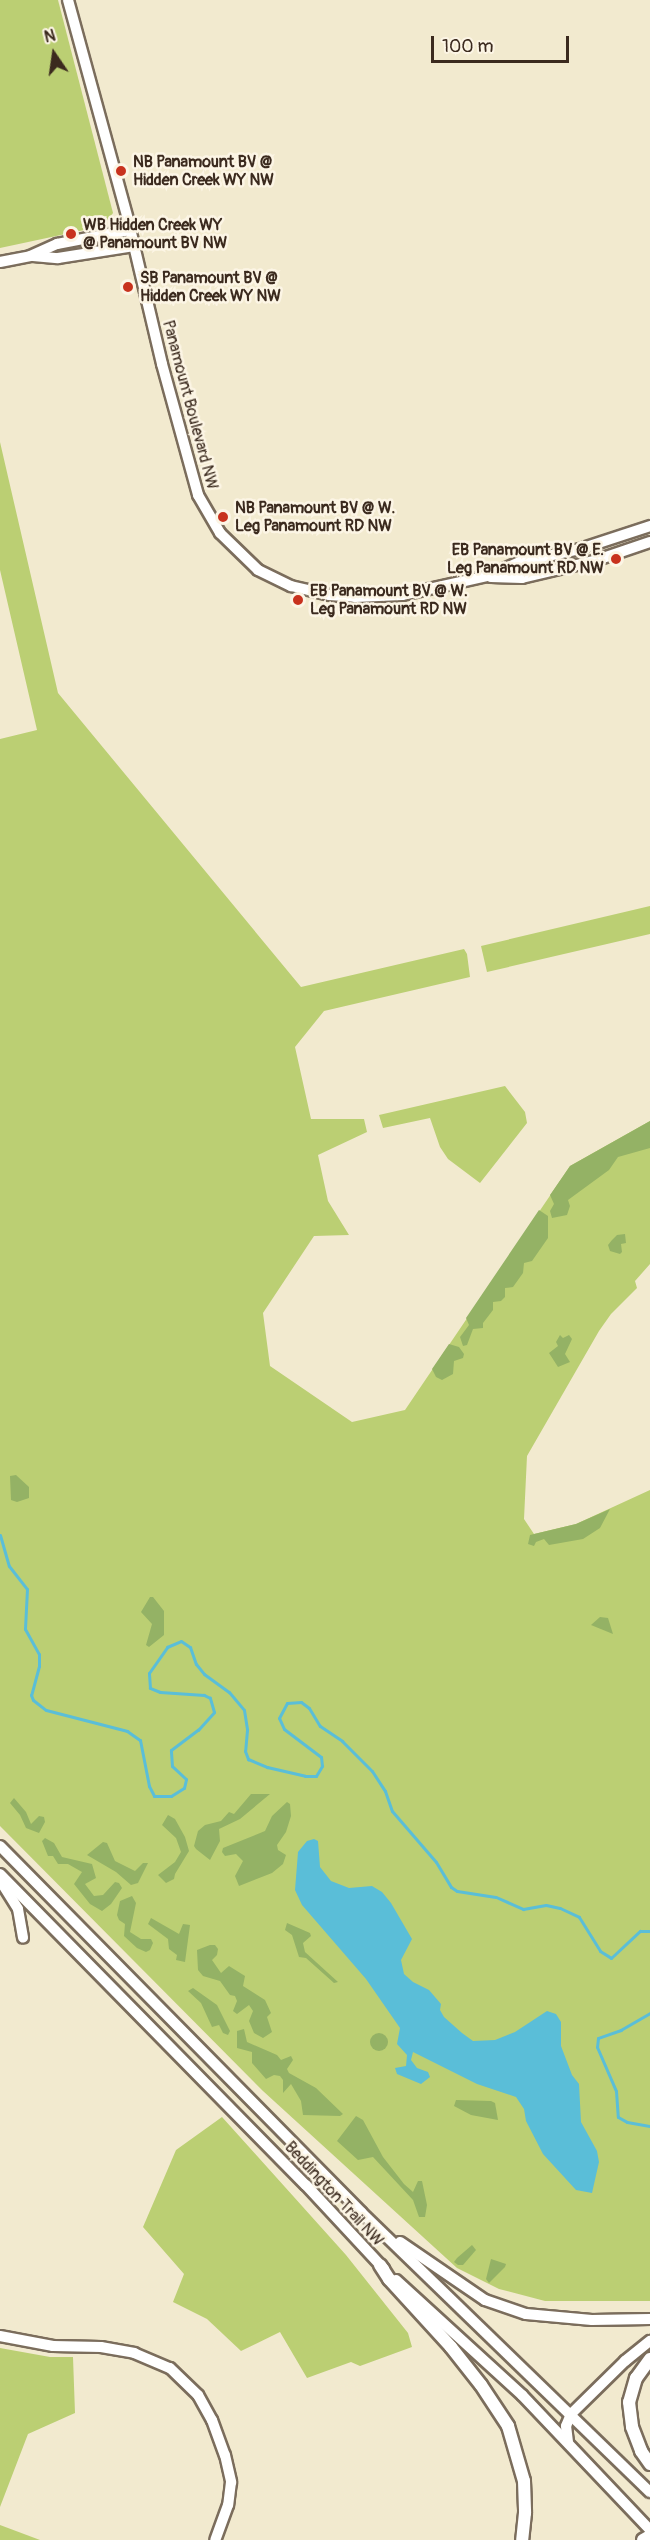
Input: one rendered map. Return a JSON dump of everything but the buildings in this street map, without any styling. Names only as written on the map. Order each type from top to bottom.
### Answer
[{"type":"main road","name":"Panamount Boulevard NW","points":[[68,0],[198,495],[220,533],[258,570],[291,586],[355,597],[402,595],[488,576],[520,562],[580,549],[650,526]]},
{"type":"main road","points":[[0,262],[30,256],[57,244],[130,230]]},
{"type":"main road","points":[[30,256],[58,258],[134,246]]},
{"type":"main road","name":"Panamount Boulevard NW","points":[[488,576],[522,578],[594,561],[650,542]]},
{"type":"main road","name":"Beddington Trail NW","points":[[0,1846],[373,2223],[650,2493]]},
{"type":"main road","name":"Beddington Trail NW","points":[[0,1874],[306,2185],[380,2265],[522,2395],[631,2509],[649,2531]]},
{"type":"main road","points":[[0,1880],[18,1908],[23,1938]]},
{"type":"main road","points":[[373,2223],[477,2294],[511,2309],[526,2314],[567,2319],[650,2319]]},
{"type":"main road","points":[[380,2265],[389,2279],[482,2385],[508,2426],[524,2481],[525,2513],[522,2540]]},
{"type":"main road","points":[[0,2336],[53,2346],[101,2347],[134,2353],[170,2368],[198,2395],[212,2420],[225,2455],[231,2481],[228,2505],[215,2540]]},
{"type":"main road","points":[[568,2442],[566,2426],[571,2414],[625,2361],[650,2341]]},
{"type":"main road","points":[[650,2359],[636,2378],[631,2391],[629,2417],[641,2451],[650,2464]]},
{"type":"main road","points":[[644,2540],[649,2531]]},
{"type":"green space","points":[[0,0],[58,0],[113,213],[103,226],[0,248]]},
{"type":"green space","points":[[0,442],[58,693],[301,987],[464,949],[467,954],[470,977],[324,1011],[295,1047],[311,1119],[364,1119],[367,1132],[318,1155],[328,1201],[349,1235],[314,1236],[263,1313],[270,1366],[352,1422],[405,1410],[570,1166],[650,1121],[650,1264],[635,1281],[637,1288],[611,1314],[599,1331],[527,1456],[524,1519],[534,1534],[576,1524],[650,1490],[650,2301],[545,2301],[499,2289],[457,2268],[263,2091],[0,1826],[0,739],[37,730],[0,570]]},
{"type":"green space","points":[[650,906],[650,934],[487,972],[481,946]]},
{"type":"green space","points":[[505,1086],[525,1112],[527,1123],[480,1183],[448,1159],[440,1147],[430,1118],[383,1128],[379,1115]]},
{"type":"green space","points":[[650,1121],[650,1148],[618,1157],[609,1170],[568,1200],[570,1206],[567,1215],[552,1218],[550,1211],[554,1204],[550,1195],[570,1166]]},
{"type":"green space","points":[[539,1210],[548,1216],[548,1238],[532,1261],[524,1263],[523,1273],[513,1287],[505,1288],[505,1297],[501,1301],[493,1302],[493,1310],[483,1323],[483,1328],[473,1329],[467,1345],[463,1346],[460,1337],[469,1325],[466,1318]]},
{"type":"green space","points":[[625,1234],[626,1243],[621,1244],[622,1252],[620,1254],[610,1251],[608,1245],[612,1240],[617,1235]]},
{"type":"green space","points":[[560,1335],[563,1338],[569,1335],[572,1339],[565,1354],[570,1362],[558,1367],[549,1353],[558,1346],[556,1342]]},
{"type":"green space","points":[[449,1344],[459,1347],[464,1354],[463,1358],[454,1361],[453,1374],[442,1380],[436,1377],[432,1369]]},
{"type":"green space","points":[[16,1475],[29,1487],[29,1498],[17,1502],[11,1500],[10,1476]]},
{"type":"green space","points":[[610,1509],[600,1528],[583,1539],[549,1545],[544,1539],[536,1542],[534,1546],[528,1544],[530,1535],[576,1524]]},
{"type":"green space","points":[[150,1597],[153,1597],[164,1611],[164,1635],[149,1647],[146,1645],[152,1624],[141,1612]]},
{"type":"green space","points":[[600,1617],[608,1618],[613,1634],[591,1625]]},
{"type":"green space","points":[[251,1794],[270,1794],[240,1819],[219,1829],[220,1841],[210,1860],[196,1849],[194,1846],[198,1831],[205,1825],[221,1821],[229,1812],[234,1814]]},
{"type":"green space","points":[[14,1798],[26,1812],[31,1824],[39,1816],[44,1817],[45,1822],[39,1833],[26,1828],[20,1815],[10,1803]]},
{"type":"green space","points":[[287,1802],[290,1804],[291,1816],[286,1832],[277,1845],[278,1850],[286,1855],[283,1864],[272,1873],[239,1886],[235,1876],[243,1861],[236,1854],[225,1856],[222,1852],[223,1848],[265,1831],[272,1816]]},
{"type":"green space","points":[[168,1815],[175,1819],[185,1837],[189,1851],[174,1879],[166,1883],[158,1875],[175,1862],[181,1852],[176,1838],[162,1825]]},
{"type":"green space","points":[[45,1838],[54,1843],[62,1857],[92,1864],[96,1878],[85,1884],[94,1896],[103,1895],[115,1882],[119,1883],[122,1888],[111,1904],[102,1911],[90,1904],[74,1884],[82,1872],[68,1864],[58,1864],[53,1856],[48,1856],[42,1841]]},
{"type":"green space","points":[[103,1842],[107,1843],[115,1861],[135,1871],[143,1863],[148,1863],[138,1883],[131,1885],[116,1872],[87,1855]]},
{"type":"green space","points":[[132,1896],[136,1903],[130,1932],[141,1939],[151,1939],[153,1943],[150,1950],[146,1952],[137,1948],[124,1936],[125,1924],[119,1920],[117,1915],[120,1901]]},
{"type":"green space","points":[[151,1918],[179,1934],[183,1924],[190,1925],[185,1962],[176,1960],[177,1955],[169,1949],[168,1939],[148,1924]]},
{"type":"green space","points":[[287,1923],[310,1933],[311,1936],[303,1943],[305,1952],[338,1982],[334,1983],[306,1958],[299,1957],[292,1935],[285,1930]]},
{"type":"green space","points":[[215,1945],[218,1949],[217,1955],[212,1960],[221,1973],[229,1966],[245,1976],[243,1986],[265,2000],[271,2013],[267,2017],[272,2032],[263,2038],[254,2033],[249,2021],[253,2011],[249,2005],[237,2014],[233,2011],[237,2001],[235,1996],[230,1995],[220,1981],[203,1976],[198,1970],[197,1950]]},
{"type":"green space","points":[[193,1988],[217,2005],[230,2031],[228,2035],[223,2033],[219,2025],[212,2027],[201,2003],[188,1991]]},
{"type":"green space","points":[[244,2029],[247,2042],[277,2055],[281,2060],[291,2056],[293,2060],[287,2069],[289,2073],[316,2088],[343,2114],[340,2116],[303,2115],[301,2101],[291,2084],[283,2093],[283,2080],[280,2076],[274,2075],[266,2079],[252,2063],[252,2052],[237,2048],[237,2031]]},
{"type":"green space","points":[[379,2033],[385,2036],[388,2042],[385,2048],[379,2051],[373,2048],[370,2042],[373,2036]]},
{"type":"green space","points":[[456,2100],[491,2101],[495,2103],[498,2120],[471,2115],[454,2106]]},
{"type":"green space","points":[[356,2116],[363,2120],[383,2157],[404,2184],[413,2192],[418,2181],[422,2181],[427,2205],[425,2217],[419,2217],[413,2200],[373,2157],[358,2160],[337,2141]]},
{"type":"green space","points":[[222,2117],[346,2255],[408,2333],[412,2347],[360,2366],[351,2362],[307,2378],[280,2332],[241,2351],[207,2319],[173,2302],[184,2274],[143,2227],[176,2150]]},
{"type":"green space","points":[[472,2245],[476,2250],[463,2265],[454,2262],[457,2258]]},
{"type":"green space","points":[[491,2259],[506,2264],[489,2283],[486,2279]]},
{"type":"green space","points":[[0,2348],[50,2357],[73,2357],[75,2413],[28,2434],[0,2507]]},
{"type":"green space","points":[[0,2525],[40,2540],[0,2540]]},
{"type":"water","points":[[314,1839],[318,1841],[320,1867],[331,1881],[349,1888],[372,1886],[382,1892],[391,1903],[412,1939],[401,1960],[404,1974],[413,1982],[429,1990],[441,2004],[440,2010],[444,2017],[473,2041],[495,2040],[515,2032],[547,2011],[556,2014],[561,2022],[561,2046],[572,2075],[579,2084],[581,2122],[597,2151],[599,2162],[592,2193],[576,2190],[543,2154],[526,2121],[524,2109],[516,2097],[477,2084],[413,2052],[411,2060],[417,2068],[428,2072],[430,2077],[421,2084],[397,2074],[395,2068],[406,2066],[407,2055],[397,2044],[400,2028],[366,1979],[302,1905],[295,1890],[298,1852],[307,1841]]},
{"type":"waterway","points":[[0,1535],[9,1566],[27,1589],[25,1629],[39,1654],[39,1666],[31,1695],[33,1700],[46,1710],[127,1731],[140,1740],[149,1786],[154,1796],[171,1796],[184,1788],[186,1779],[172,1766],[171,1750],[198,1730],[214,1712],[210,1698],[204,1695],[160,1692],[150,1688],[149,1673],[167,1647],[181,1641],[190,1647],[196,1664],[204,1674],[229,1692],[244,1710],[247,1730],[245,1751],[248,1759],[267,1767],[305,1776],[316,1776],[322,1766],[321,1757],[284,1729],[279,1718],[287,1703],[301,1702],[309,1708],[320,1726],[342,1741],[372,1771],[385,1791],[392,1811],[436,1862],[451,1887],[457,1891],[496,1897],[523,1909],[546,1905],[560,1908],[579,1917],[600,1951],[611,1958],[640,1931],[650,1931]]},
{"type":"waterway","points":[[650,2013],[621,2030],[598,2038],[597,2047],[616,2091],[618,2117],[627,2122],[650,2126]]},
{"type":"place","name":"NB Panamount BV @ Hidden Creek WY NW","points":[[121,171]]},
{"type":"place","name":"WB Hidden Creek WY @ Panamount BV NW","points":[[71,234]]},
{"type":"place","name":"SB Panamount BV @ Hidden Creek WY NW","points":[[128,287]]},
{"type":"place","name":"NB Panamount BV @ W. Leg Panamount RD NW","points":[[223,517]]},
{"type":"place","name":"EB Panamount BV @ E. Leg Panamount RD NW","points":[[616,559]]},
{"type":"place","name":"EB Panamount BV @ W. Leg Panamount RD NW","points":[[298,600]]}]
